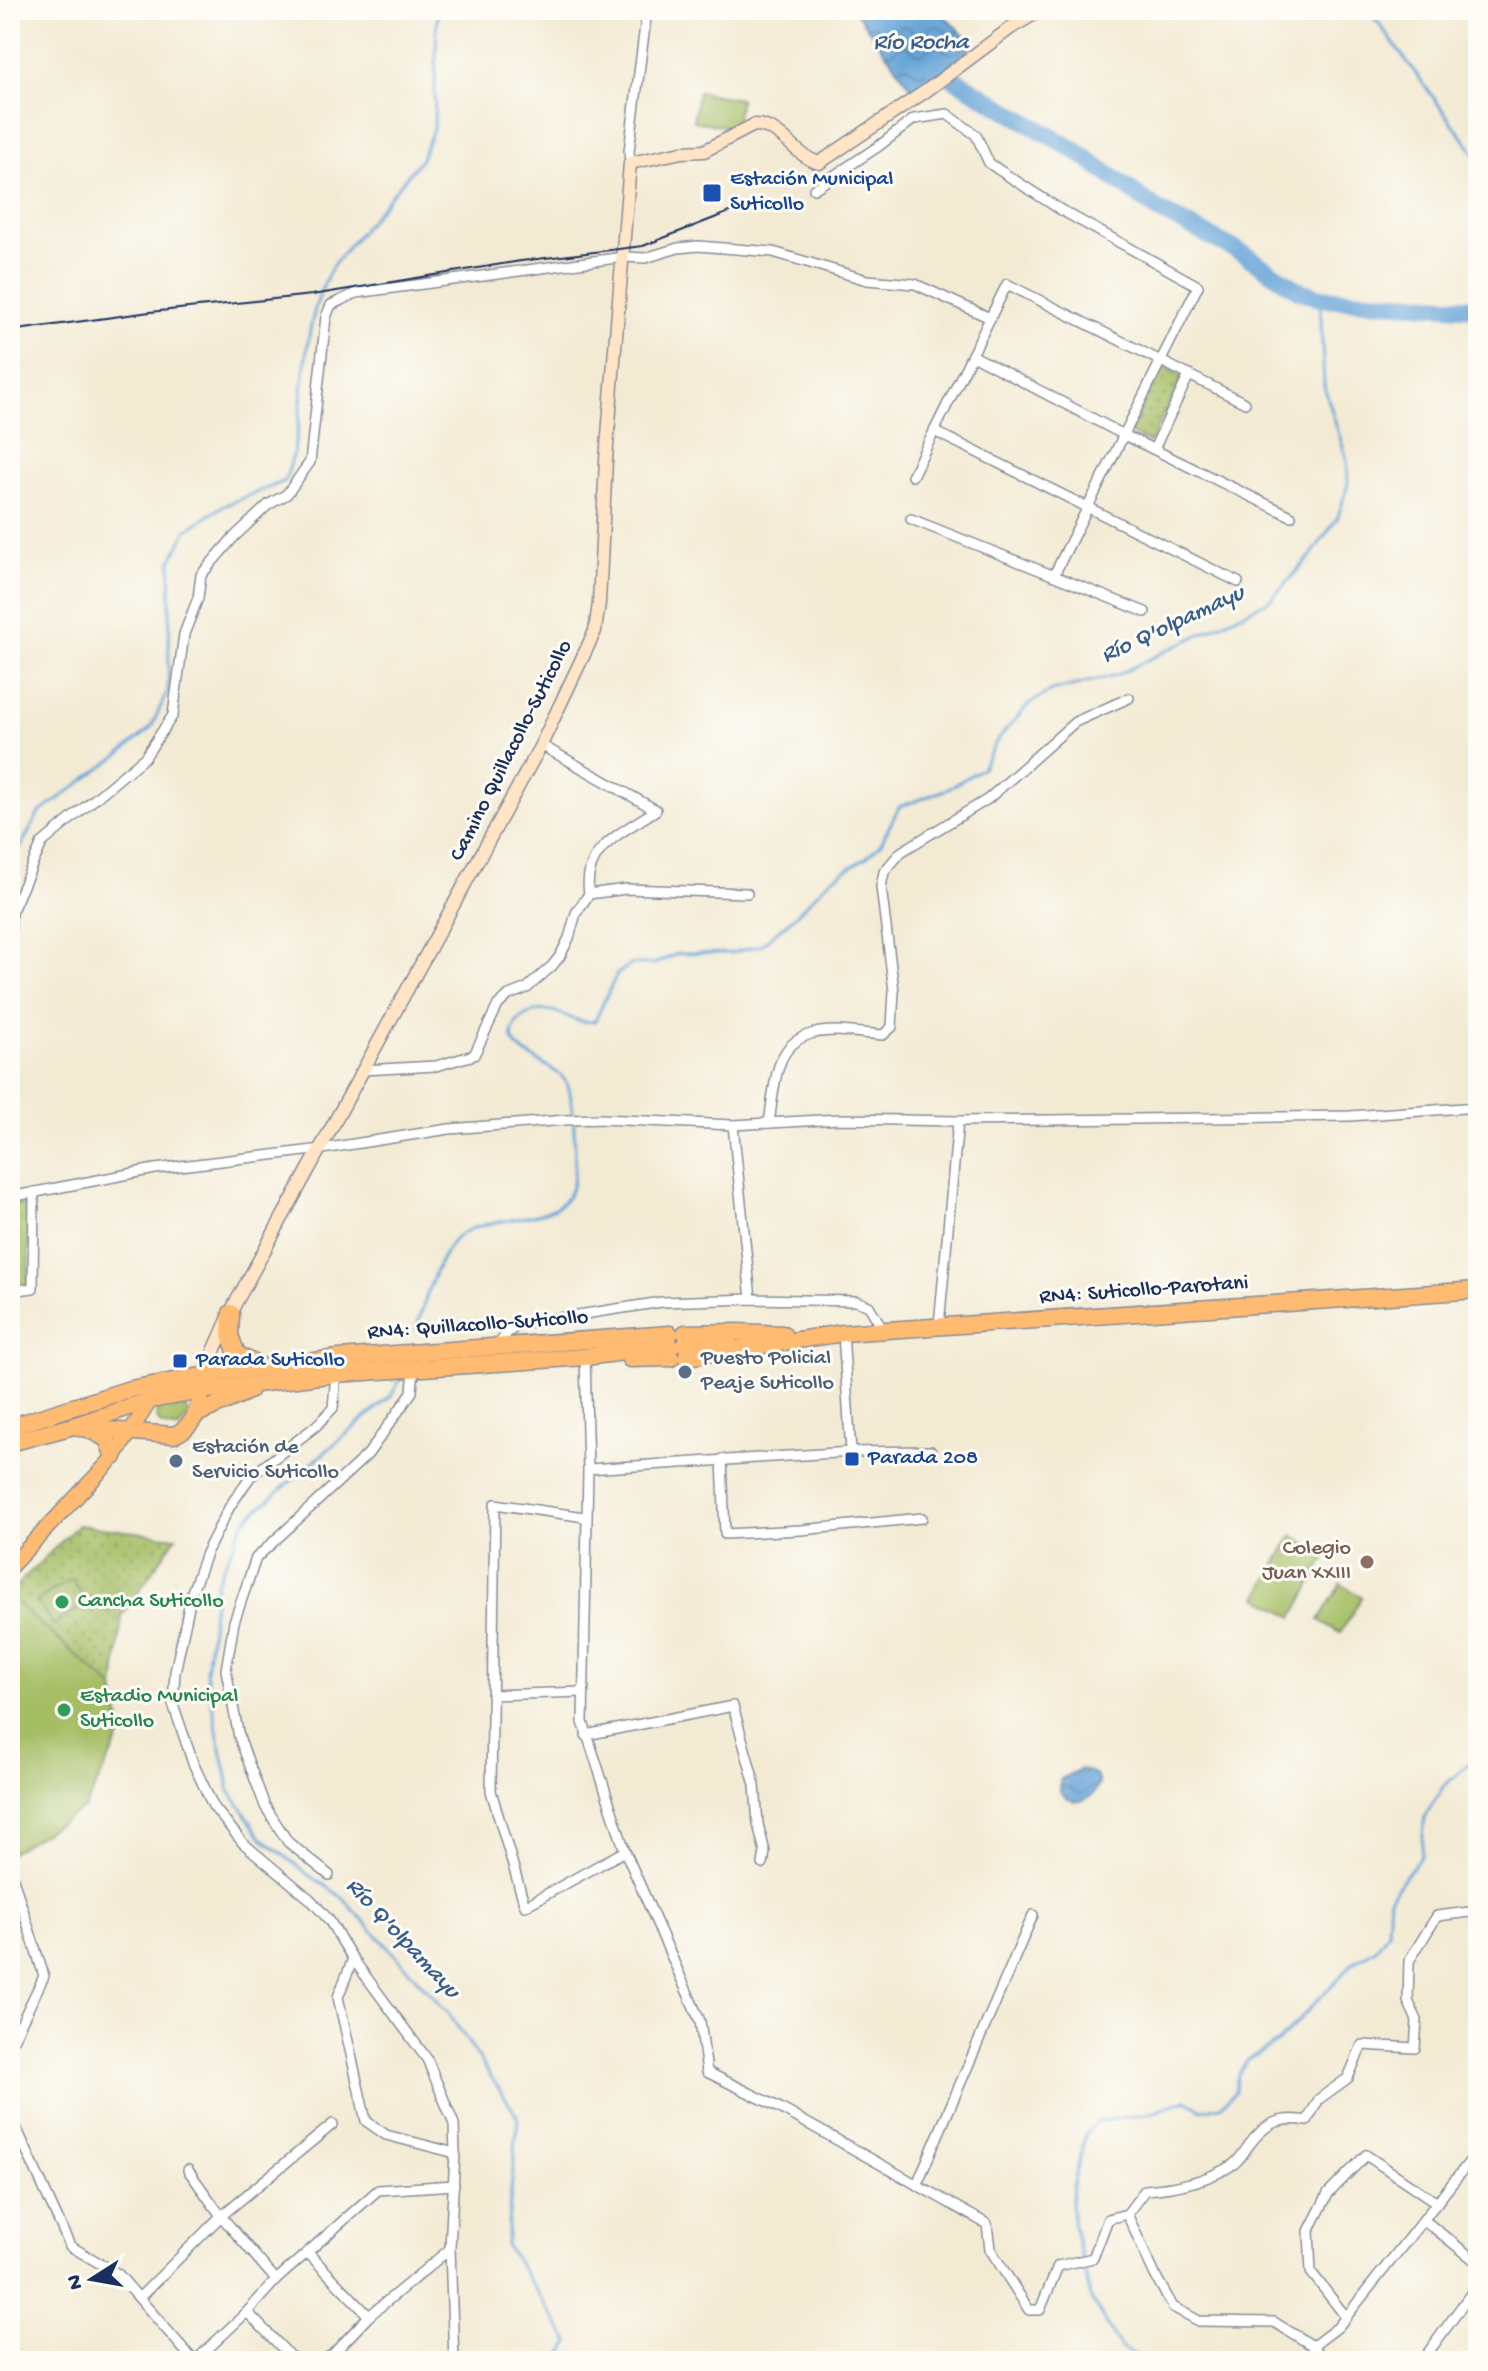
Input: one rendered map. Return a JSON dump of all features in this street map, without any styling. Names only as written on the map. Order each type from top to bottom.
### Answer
[{"type":"highway","name":"RN4: Suticollo-Parotani","points":[[678,1346],[781,1341],[939,1325],[1478,1290]]},
{"type":"highway","points":[[231,1313],[230,1335],[237,1354],[262,1367]]},
{"type":"highway","name":"RN4: Suticollo-Parotani","points":[[678,1346],[737,1332],[812,1336]]},
{"type":"highway","name":"RN4: Quillacollo-Suticollo","points":[[10,1443],[262,1367],[339,1358],[495,1348],[678,1346]]},
{"type":"highway","name":"RN4: Quillacollo-Suticollo","points":[[10,1427],[161,1382],[277,1381],[585,1357],[678,1346]]},
{"type":"highway","points":[[70,1427],[174,1435],[185,1431],[197,1414],[215,1404],[277,1381]]},
{"type":"highway","points":[[197,1414],[201,1383]]},
{"type":"highway","points":[[88,1429],[107,1439],[114,1457]]},
{"type":"main road","points":[[630,163],[682,152],[704,151],[754,125],[762,125],[773,129],[808,160],[819,163],[926,91],[1012,27],[1041,10]]},
{"type":"main road","name":"Camino Quillacollo-Suticollo","points":[[201,1383],[231,1313],[541,745],[595,631],[630,163]]},
{"type":"main road","points":[[10,1567],[114,1457],[161,1382]]},
{"type":"main road","points":[[114,1457],[136,1442],[155,1435]]},
{"type":"street","points":[[630,163],[647,10]]},
{"type":"street","points":[[814,189],[914,119],[947,114],[957,120],[962,128],[976,135],[989,163],[999,170],[1061,210],[1198,286],[1054,575]]},
{"type":"street","points":[[10,955],[11,913],[42,843],[145,757],[173,715],[184,634],[198,598],[201,575],[233,538],[268,505],[287,494],[310,462],[326,317],[331,305],[356,293],[624,257],[645,258],[678,248],[698,246],[773,252],[867,280],[915,284],[990,318]]},
{"type":"street","points":[[912,476],[1007,284],[1245,403]]},
{"type":"street","points":[[972,355],[1124,435],[1291,516]]},
{"type":"street","points":[[1154,449],[1189,375]]},
{"type":"street","points":[[934,431],[1238,582]]},
{"type":"street","points":[[911,519],[1145,612]]},
{"type":"street","points":[[769,1123],[778,1067],[786,1050],[796,1040],[819,1031],[883,1035],[892,1027],[894,991],[881,887],[884,872],[892,860],[915,842],[988,799],[1075,722],[1129,698]]},
{"type":"street","points":[[363,1070],[436,1066],[474,1055],[498,1005],[509,995],[527,988],[560,956],[576,913],[589,894],[587,880],[599,849],[656,810],[541,745]]},
{"type":"street","points":[[589,894],[626,889],[747,893]]},
{"type":"street","points":[[10,1197],[155,1169],[322,1149],[449,1129],[566,1120],[733,1125],[840,1119],[958,1121],[1350,1116],[1478,1107]]},
{"type":"street","points":[[939,1325],[958,1121]]},
{"type":"street","points":[[733,1125],[751,1299]]},
{"type":"street","points":[[10,1291],[33,1288],[34,1192]]},
{"type":"street","points":[[495,1348],[507,1333],[520,1324],[662,1302],[751,1299],[856,1301],[869,1306],[884,1331]]},
{"type":"street","points":[[843,1333],[851,1452]]},
{"type":"street","points":[[585,1357],[588,1469],[583,1722],[625,1851],[700,2021],[707,2072],[780,2108],[987,2224],[990,2249],[1029,2310],[1040,2310],[1058,2266],[1093,2258],[1108,2219],[1127,2214],[1145,2190],[1172,2188],[1214,2174],[1237,2162],[1259,2132],[1286,2117],[1307,2121],[1319,2099],[1348,2078],[1362,2045],[1415,2048],[1417,2020],[1408,2001],[1409,1961],[1437,1916],[1478,1911]]},
{"type":"street","points":[[329,1875],[288,1842],[265,1806],[239,1737],[226,1670],[234,1622],[256,1558],[368,1454],[412,1392],[414,1368]]},
{"type":"street","points":[[336,1374],[337,1395],[333,1408],[316,1426],[250,1477],[230,1506],[206,1553],[192,1592],[175,1672],[173,1704],[193,1763],[213,1806],[243,1843],[310,1899],[329,1920],[353,1959],[427,2059],[454,2124],[450,2249],[454,2361]]},
{"type":"street","points":[[588,1469],[851,1452],[931,1451]]},
{"type":"street","points":[[722,1459],[725,1534],[922,1518]]},
{"type":"street","points":[[585,1517],[495,1504],[491,1791],[525,1906],[625,1851]]},
{"type":"street","points":[[492,1695],[583,1692]]},
{"type":"street","points":[[586,1735],[733,1706],[755,1785],[758,1824],[765,1852],[763,1864]]},
{"type":"street","points":[[10,1869],[44,1976],[10,2046]]},
{"type":"street","points":[[917,2184],[1033,1915]]},
{"type":"street","points":[[353,1959],[338,1997],[366,2121],[386,2135],[455,2153]]},
{"type":"street","points":[[10,2114],[70,2246],[118,2274],[195,2361],[276,2280],[378,2190],[454,2185]]},
{"type":"street","points":[[139,2298],[221,2216],[333,2124]]},
{"type":"street","points":[[1313,2346],[1338,2327],[1478,2151]]},
{"type":"street","points":[[1346,2317],[1311,2272],[1309,2231],[1328,2194],[1366,2155],[1437,2203]]},
{"type":"street","points":[[188,2170],[221,2216],[276,2280]]},
{"type":"street","points":[[1127,2214],[1173,2307],[1199,2321],[1274,2322],[1313,2346],[1325,2361]]},
{"type":"street","points":[[1424,2220],[1478,2263]]},
{"type":"street","points":[[322,2361],[336,2357],[369,2316],[450,2249]]},
{"type":"street","points":[[308,2253],[369,2316]]},
{"type":"street","points":[[1422,2361],[1478,2284]]},
{"type":"street","points":[[247,2312],[295,2361]]},
{"type":"green space","points":[[698,92],[740,99],[735,128],[693,121]]},
{"type":"green space","points":[[1162,366],[1183,376],[1150,443],[1129,433]]},
{"type":"green space","points":[[26,1203],[29,1280],[26,1285],[10,1286],[10,1206]]},
{"type":"green space","points":[[184,1403],[189,1415],[179,1429],[159,1422],[156,1409]]},
{"type":"green space","points":[[78,1525],[176,1537],[122,1616],[114,1688],[10,1598],[10,1592]]},
{"type":"green space","points":[[1292,1535],[1327,1555],[1293,1617],[1258,1597]]},
{"type":"green space","name":"Cancha Suticollo","points":[[72,1579],[87,1603],[53,1625],[37,1601]]},
{"type":"green space","points":[[1341,1584],[1362,1597],[1340,1633],[1319,1620]]},
{"type":"green space","name":"Estadio Municipal Suticollo","points":[[10,1598],[114,1688],[122,1733],[85,1808],[10,1853]]},
{"type":"water","name":"Río Rocha","points":[[854,10],[939,10],[974,46],[914,91]]},
{"type":"water","points":[[1080,1769],[1096,1774],[1099,1784],[1087,1799],[1070,1800],[1060,1791],[1061,1779]]},
{"type":"waterway","points":[[10,874],[39,813],[151,728],[168,690],[171,561],[187,530],[223,506],[285,481],[293,454],[308,343],[321,289],[334,264],[421,159],[434,127],[437,19],[440,10]]},
{"type":"waterway","points":[[1369,10],[1478,158]]},
{"type":"waterway","name":"Río Rocha","points":[[934,67],[1079,153],[1158,210],[1244,254],[1298,290],[1320,298],[1478,308]]},
{"type":"waterway","name":"Río Q'olpamayu","points":[[416,1329],[436,1271],[454,1240],[482,1225],[553,1209],[565,1200],[572,1187],[574,1135],[570,1092],[562,1077],[516,1044],[512,1037],[520,1019],[546,1010],[579,1021],[595,1021],[617,974],[632,964],[654,964],[677,954],[732,953],[761,945],[831,879],[867,857],[881,843],[899,807],[948,789],[982,768],[998,739],[1029,704],[1051,691],[1117,675],[1270,600],[1310,557],[1338,517],[1348,484],[1347,460],[1324,386],[1320,298]]},
{"type":"waterway","name":"Río Q'olpamayu","points":[[400,1380],[391,1396],[244,1521],[216,1583],[206,1672],[230,1791],[262,1838],[342,1897],[449,2014],[518,2117],[506,2245],[570,2342],[558,2361]]},
{"type":"waterway","points":[[1148,2361],[1121,2348],[1091,2299],[1071,2206],[1086,2133],[1098,2122],[1151,2113],[1186,2100],[1202,2110],[1221,2106],[1235,2092],[1238,2074],[1248,2060],[1278,2042],[1353,1963],[1377,1948],[1388,1932],[1390,1897],[1421,1855],[1425,1816],[1443,1787],[1478,1755]]},
{"type":"tram line","points":[[10,331],[312,295],[521,261],[643,246],[760,200]]},
{"type":"place","name":"Estación Municipal Suticollo","points":[[712,193]]},
{"type":"place","name":"Parada Suticollo","points":[[180,1361]]},
{"type":"place","name":"Puesto Policial Peaje Suticollo","points":[[685,1372]]},
{"type":"place","name":"Parada 208","points":[[852,1459]]},
{"type":"place","name":"Estación de Servicio Suticollo","points":[[176,1461]]},
{"type":"place","name":"Colegio Juan XXIII","points":[[1367,1562]]},
{"type":"place","name":"Cancha Suticollo","points":[[62,1602]]},
{"type":"place","name":"Estadio Municipal Suticollo","points":[[64,1710]]}]
